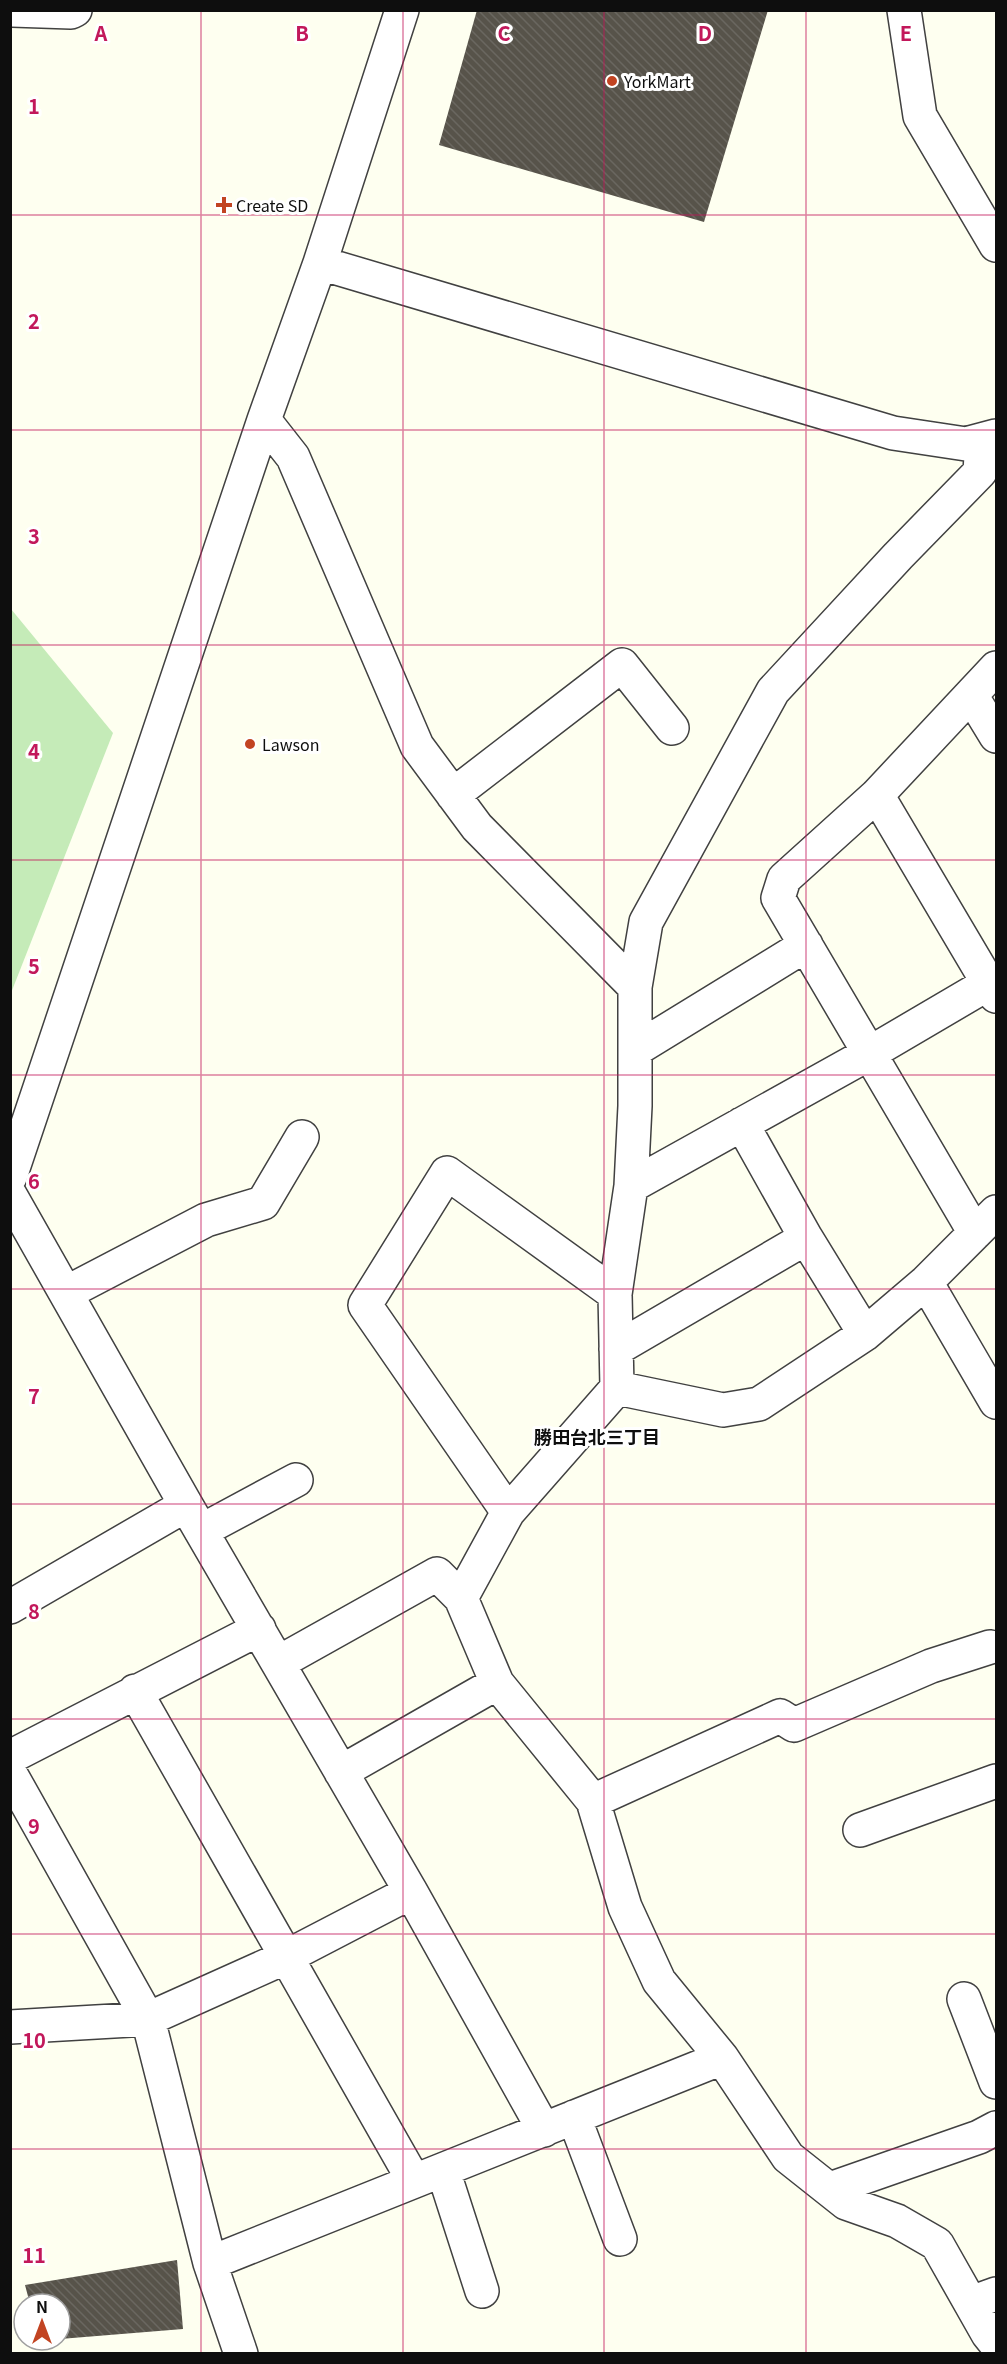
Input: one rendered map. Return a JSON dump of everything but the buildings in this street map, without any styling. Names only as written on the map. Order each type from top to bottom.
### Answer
[{"type":"street","points":[[12,10],[71,12],[75,10]]},
{"type":"street","points":[[402,10],[320,263],[264,420],[11,1180],[66,1293],[411,1892],[544,2130]]},
{"type":"street","points":[[904,10],[920,116],[996,245]]},
{"type":"street","points":[[320,263],[893,433],[966,444],[989,438],[980,472],[898,556],[773,691],[646,922],[636,987],[631,1186],[615,1294],[617,1388],[508,1512],[461,1598]]},
{"type":"street","points":[[264,420],[293,457],[417,746],[477,827],[636,987]]},
{"type":"street","points":[[453,795],[622,666],[672,728]]},
{"type":"street","points":[[617,1388],[723,1410],[759,1404],[865,1334],[926,1282],[986,1222],[870,1053],[778,898],[784,879],[877,795],[996,668]]},
{"type":"street","points":[[971,695],[996,736]]},
{"type":"street","points":[[631,1186],[994,986],[877,795]]},
{"type":"street","points":[[635,1050],[806,945]]},
{"type":"street","points":[[742,1124],[806,1238],[865,1334]]},
{"type":"street","points":[[66,1293],[206,1220],[263,1203],[302,1137]]},
{"type":"street","points":[[508,1512],[365,1305],[447,1173],[615,1294]]},
{"type":"street","points":[[616,1349],[806,1238]]},
{"type":"street","points":[[926,1282],[996,1402]]},
{"type":"street","points":[[10,1607],[194,1518],[296,1479]]},
{"type":"street","points":[[278,1664],[437,1574],[461,1598],[497,1683],[593,1801],[625,1907],[659,1981],[722,2058],[788,2157],[846,2202],[897,2221],[937,2244],[984,2298],[996,2344]]},
{"type":"street","points":[[10,1757],[259,1629]]},
{"type":"street","points":[[593,1801],[780,1716],[794,1725],[931,1666],[990,1647]]},
{"type":"street","points":[[341,1772],[497,1683]]},
{"type":"street","points":[[135,1691],[286,1957],[429,2176],[482,2290]]},
{"type":"street","points":[[10,1773],[148,2019],[210,2263],[241,2354]]},
{"type":"street","points":[[860,1830],[996,1781]]},
{"type":"street","points":[[10,2027],[148,2019],[286,1957],[411,1892]]},
{"type":"street","points":[[964,1999],[996,2082]]},
{"type":"street","points":[[210,2263],[722,2058]]},
{"type":"street","points":[[574,2118],[620,2239]]},
{"type":"street","points":[[830,2189],[979,2137],[996,2128]]},
{"type":"green space","points":[[11,609],[113,733],[11,993]]},
{"type":"place","name":"YorkMart","points":[[612,81]]},
{"type":"place","name":"Create SD","points":[[224,205]]},
{"type":"place","name":"Lawson","points":[[250,744]]},
{"type":"district","name":"勝田台北三丁目","points":[[597,1436]]}]
